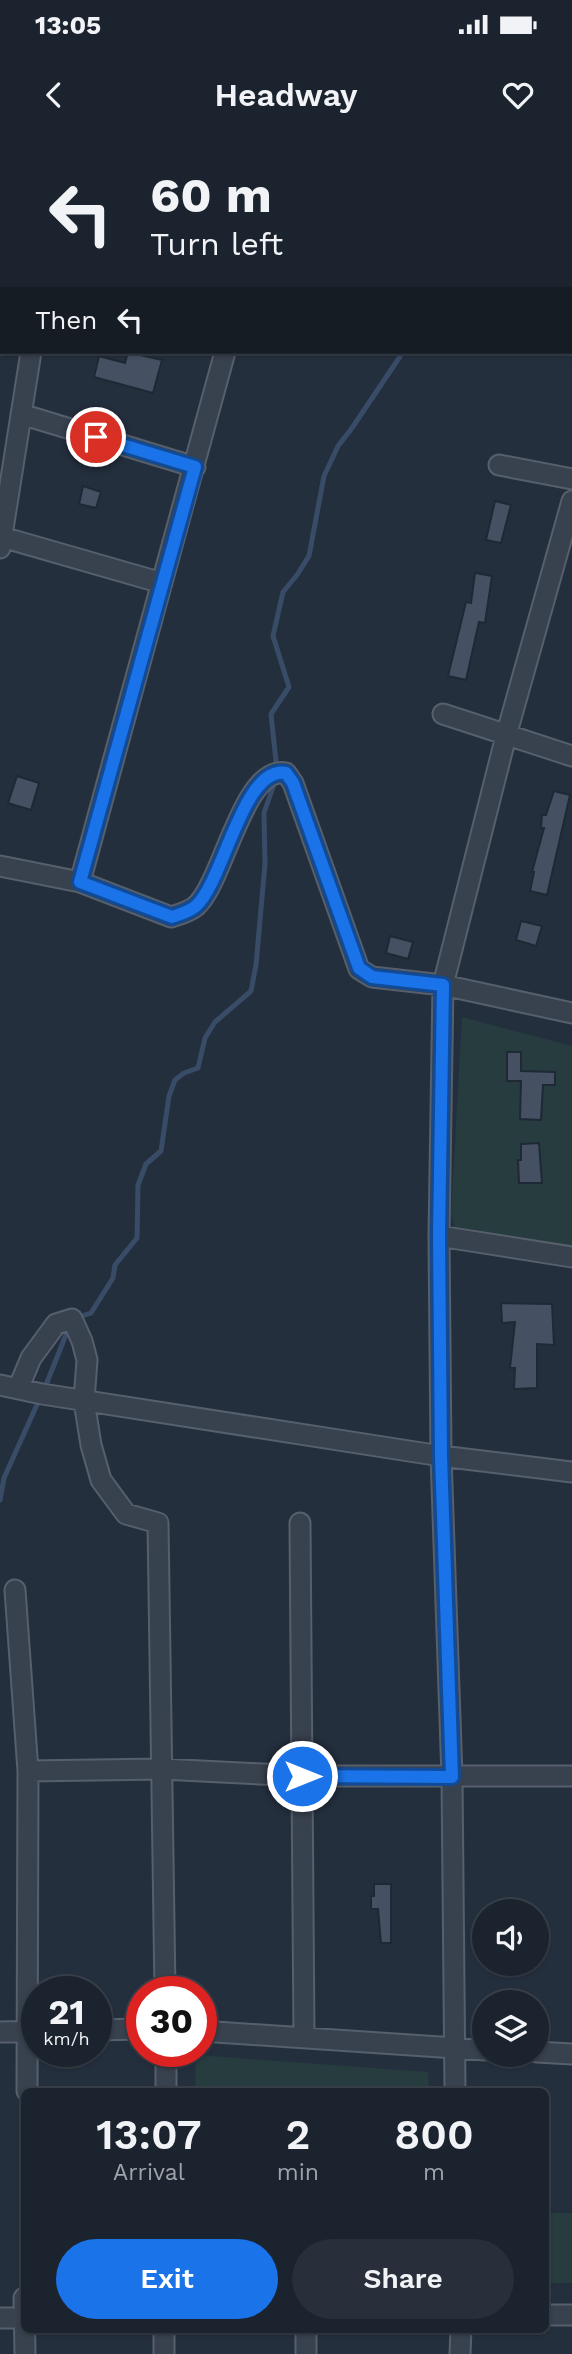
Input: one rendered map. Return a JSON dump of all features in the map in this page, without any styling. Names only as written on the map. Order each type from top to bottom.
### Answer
[{"type":"street","points":[[31,354],[1,542],[162,583]]},
{"type":"street","points":[[80,882],[224,354]]},
{"type":"street","points":[[21,414],[195,467]]},
{"type":"street","points":[[499,465],[572,479]]},
{"type":"street","points":[[455,2088],[452,1777],[441,1456],[439,1236],[443,985],[506,736],[572,501]]},
{"type":"street","points":[[443,714],[572,756]]},
{"type":"street","points":[[0,866],[80,882],[172,917],[185,913],[198,905],[221,864],[250,797],[263,779],[278,772],[286,773],[293,783],[359,968],[372,977],[443,985],[572,1013]]},
{"type":"street","points":[[439,1236],[572,1257]]},
{"type":"street","points":[[165,1976],[158,1523],[126,1514],[102,1480],[91,1445],[84,1401],[87,1360],[82,1341],[72,1319],[56,1324],[9,1387],[84,1401],[441,1456],[572,1472]]},
{"type":"street","points":[[300,1523],[304,2037]]},
{"type":"street","points":[[15,1590],[28,1771],[31,1976]]},
{"type":"street","points":[[28,1771],[162,1769],[302,1776],[572,1776]]},
{"type":"street","points":[[0,2032],[21,2031]]},
{"type":"street","points":[[217,2032],[472,2049]]},
{"type":"street","points":[[549,2053],[572,2054]]},
{"type":"street","points":[[27,2088],[29,2067]]},
{"type":"street","points":[[166,2067],[166,2088]]},
{"type":"street","points":[[549,2315],[572,2315]]},
{"type":"street","points":[[0,2318],[21,2318]]},
{"type":"street","points":[[24,2333],[24,2354]]},
{"type":"street","points":[[164,2333],[164,2354]]},
{"type":"street","points":[[306,2333],[306,2354]]},
{"type":"street","points":[[460,2354],[461,2333]]},
{"type":"green space","points":[[462,1017],[572,1046],[572,1246],[455,1227],[451,1216]]},
{"type":"green space","points":[[217,2057],[428,2072],[429,2088],[195,2088],[196,2067],[217,2067]]},
{"type":"green space","points":[[549,2213],[572,2213],[572,2283],[549,2283]]},
{"type":"building","points":[[127,354],[162,360],[153,393],[94,377],[99,356],[125,363]]},
{"type":"building","points":[[83,486],[101,492],[96,508],[79,504]]},
{"type":"building","points":[[495,501],[511,505],[501,543],[486,540]]},
{"type":"building","points":[[475,573],[492,576],[485,623],[479,622],[466,680],[448,676],[466,602],[471,603]]},
{"type":"building","points":[[17,776],[39,783],[31,810],[8,803]]},
{"type":"building","points":[[554,791],[570,795],[547,895],[530,891],[532,872],[544,828],[541,828],[542,815],[546,815]]},
{"type":"building","points":[[521,921],[542,926],[536,946],[516,940]]},
{"type":"building","points":[[390,936],[413,942],[408,959],[386,953]]},
{"type":"building","points":[[507,1052],[521,1052],[521,1071],[555,1072],[555,1085],[543,1085],[541,1120],[520,1119],[521,1081],[507,1081]]},
{"type":"building","points":[[539,1143],[542,1183],[519,1183],[518,1160],[521,1160],[521,1144]]},
{"type":"building","points":[[501,1303],[552,1304],[554,1345],[537,1344],[537,1388],[514,1389],[515,1368],[510,1368],[515,1322],[502,1323]]},
{"type":"building","points":[[374,1884],[391,1884],[391,1943],[381,1943],[378,1909],[371,1909]]},
{"type":"waterway","points":[[277,771],[271,714],[289,687],[273,636],[283,592],[309,556],[324,476],[338,446],[402,354]]},
{"type":"waterway","points":[[76,1318],[91,1313],[113,1278],[115,1265],[137,1238],[138,1185],[146,1164],[161,1151],[169,1096],[175,1080],[198,1068],[205,1038],[215,1022],[251,991],[256,965],[265,864],[264,813],[275,781]]},
{"type":"waterway","points":[[44,1390],[69,1327]]},
{"type":"waterway","points":[[0,1500],[4,1478],[40,1398]]},
{"type":"route","points":[[96,437],[195,467],[80,882],[172,917],[185,913],[198,905],[221,864],[250,797],[263,779],[278,772],[286,773],[293,783],[359,968],[372,977],[443,985],[439,1236],[441,1456],[452,1777],[302,1776]]}]
